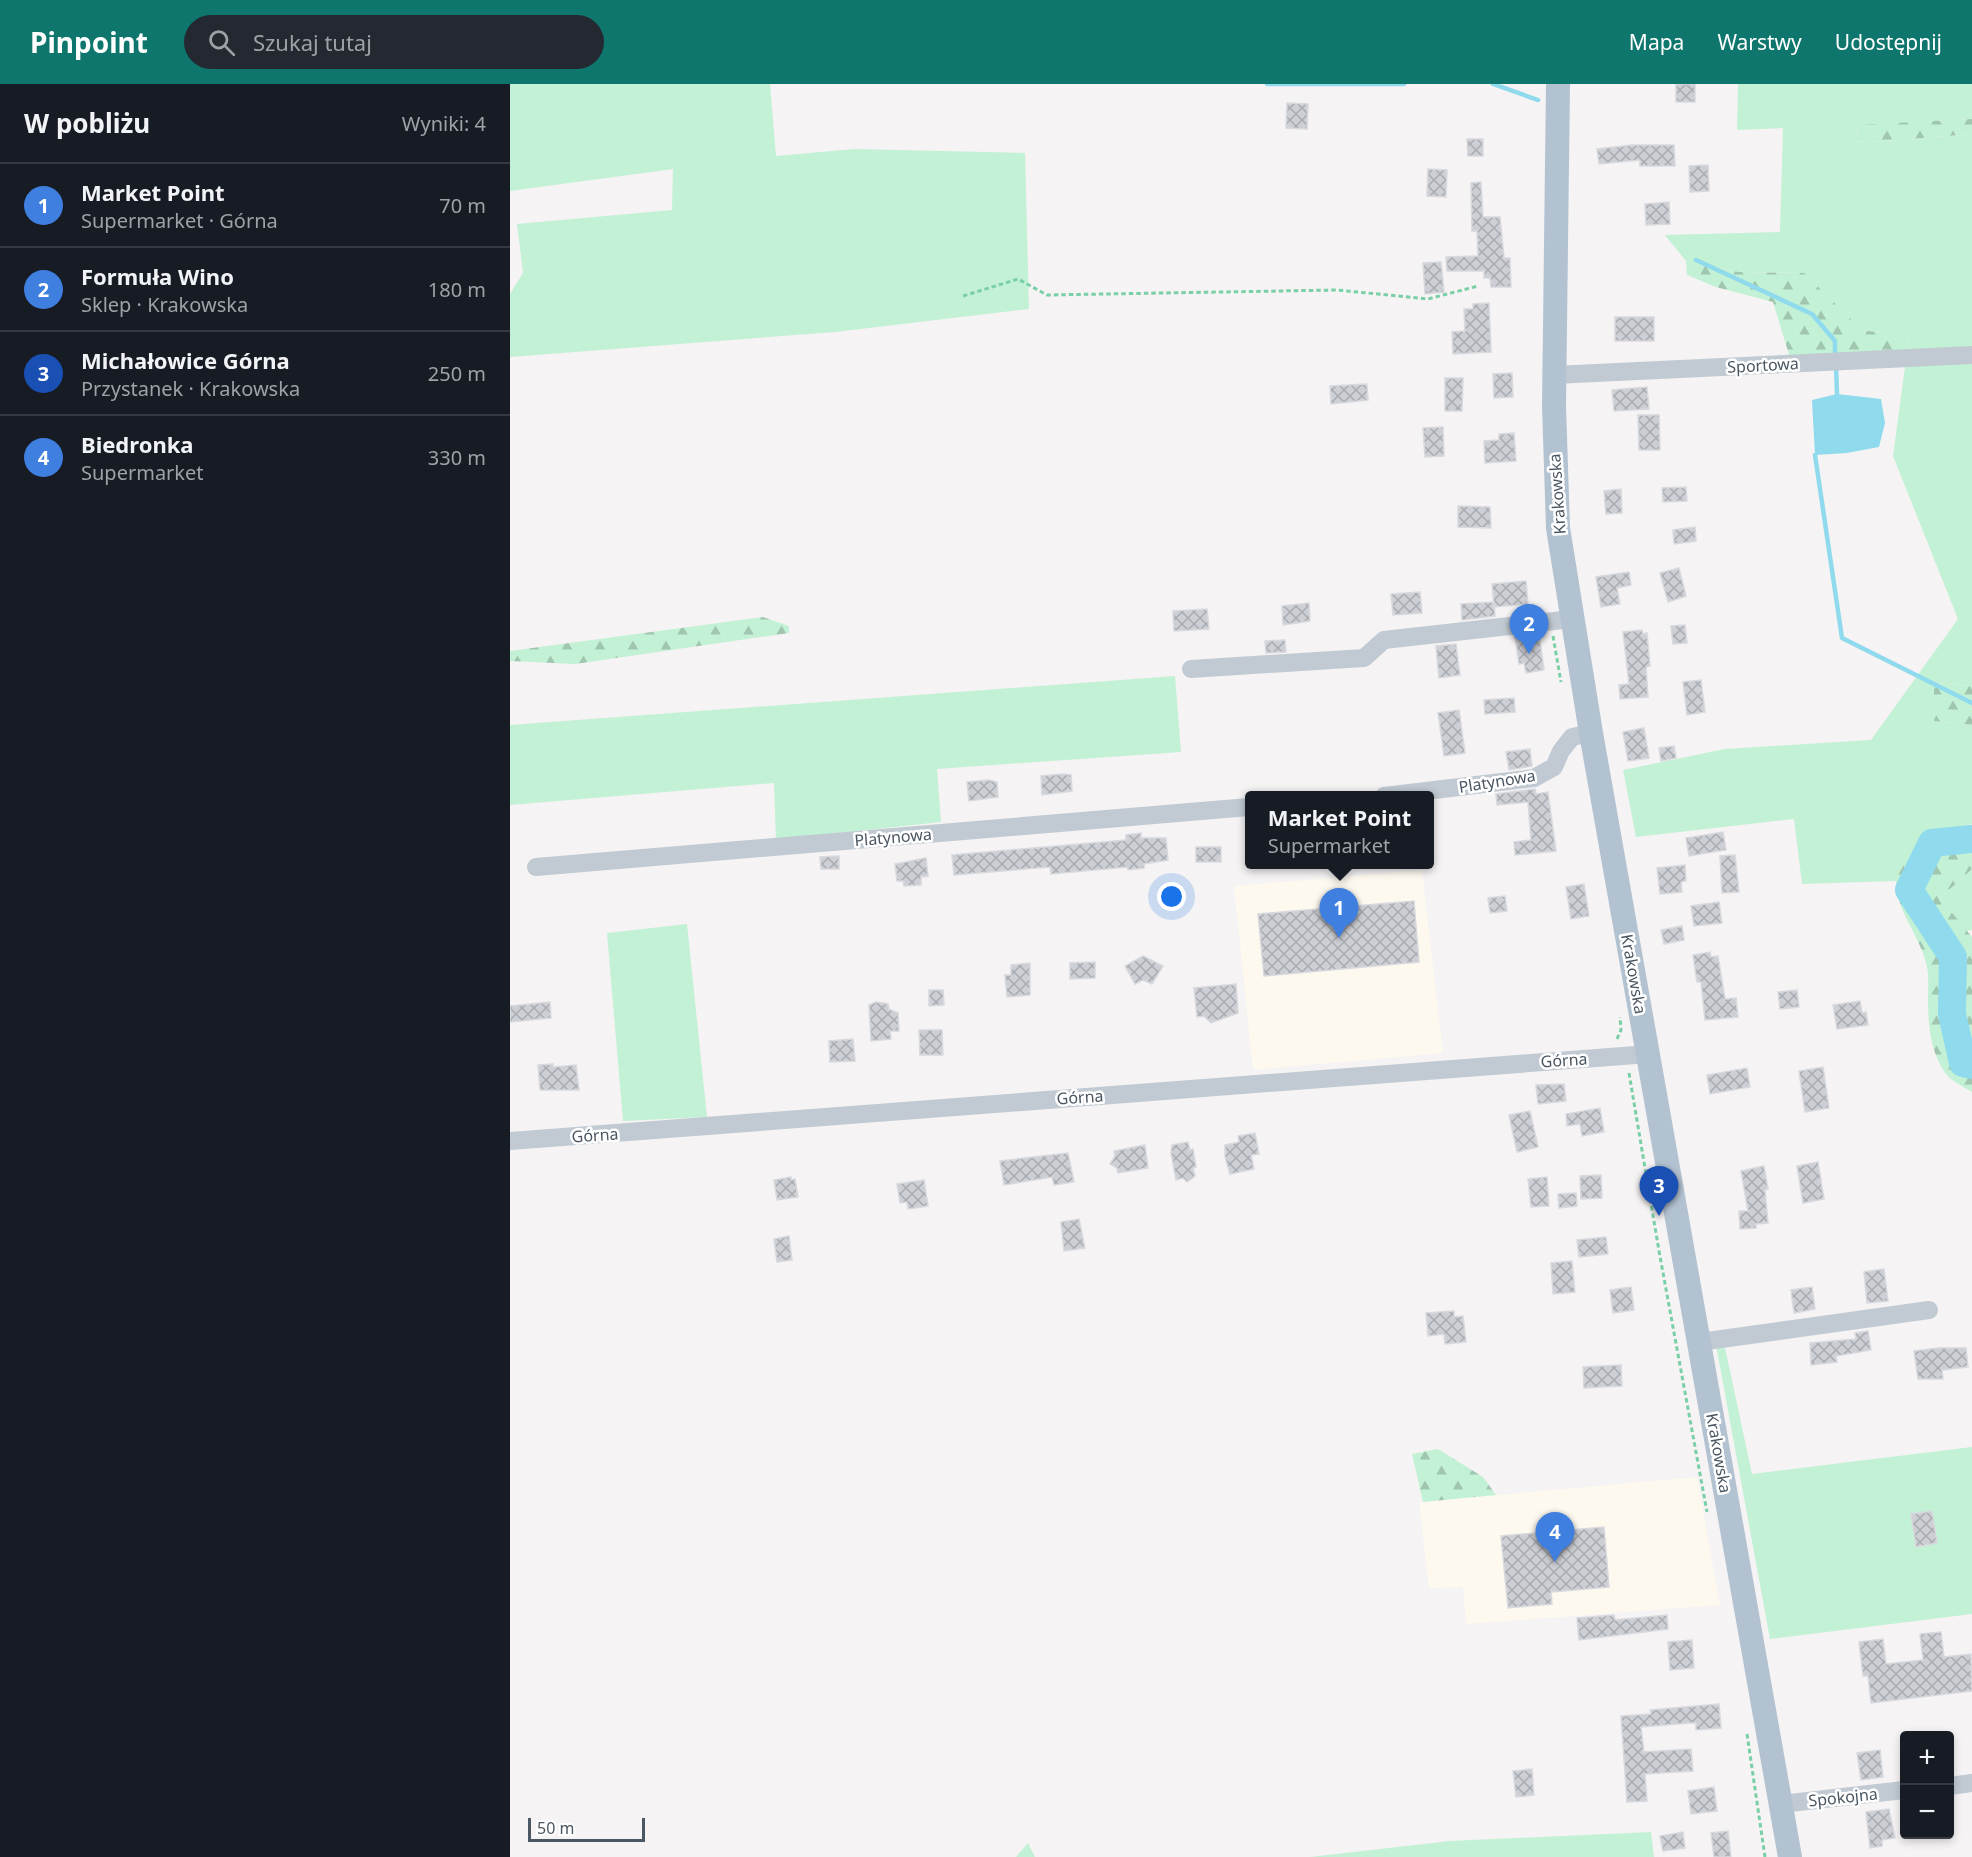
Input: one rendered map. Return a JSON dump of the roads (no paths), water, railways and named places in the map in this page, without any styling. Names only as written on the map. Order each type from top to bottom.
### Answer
[{"type":"main road","name":"Krakowska","points":[[1558,84],[1554,375],[1556,512],[1591,733],[1790,1857]]},
{"type":"street","name":"Sportowa","points":[[1554,375],[1972,355]]},
{"type":"street","points":[[1191,669],[1364,658],[1384,640],[1572,619]]},
{"type":"street","name":"Platynowa","points":[[1419,791],[1534,778],[1554,767],[1561,750],[1572,737],[1591,733]]},
{"type":"street","name":"Platynowa","points":[[537,867],[1245,807]]},
{"type":"street","name":"Górna","points":[[510,1141],[1649,1054]]},
{"type":"street","points":[[1700,1342],[1929,1310]]},
{"type":"street","points":[[1954,1785],[1972,1783]]},
{"type":"street","name":"Spokojna","points":[[1781,1804],[1900,1791]]},
{"type":"water","points":[[1837,394],[1881,399],[1885,423],[1879,447],[1847,453],[1815,455],[1812,400]]},
{"type":"waterway","points":[[1267,84],[1404,84]]},
{"type":"waterway","points":[[1493,84],[1538,100]]},
{"type":"waterway","points":[[1696,260],[1812,314],[1835,341],[1835,358]]},
{"type":"waterway","points":[[1836,366],[1837,394]]},
{"type":"waterway","points":[[1815,455],[1842,638],[1972,703]]},
{"type":"waterway","points":[[1972,839],[1932,843],[1909,890],[1953,957],[1952,1014],[1963,1063],[1972,1065]]},
{"type":"place","name":"Formuła Wino","points":[[1529,654]]},
{"type":"place","name":"Market Point","points":[[1339,938]]},
{"type":"place","name":"Michałowice Górna","points":[[1659,1216]]},
{"type":"place","name":"Biedronka","points":[[1555,1562]]}]
